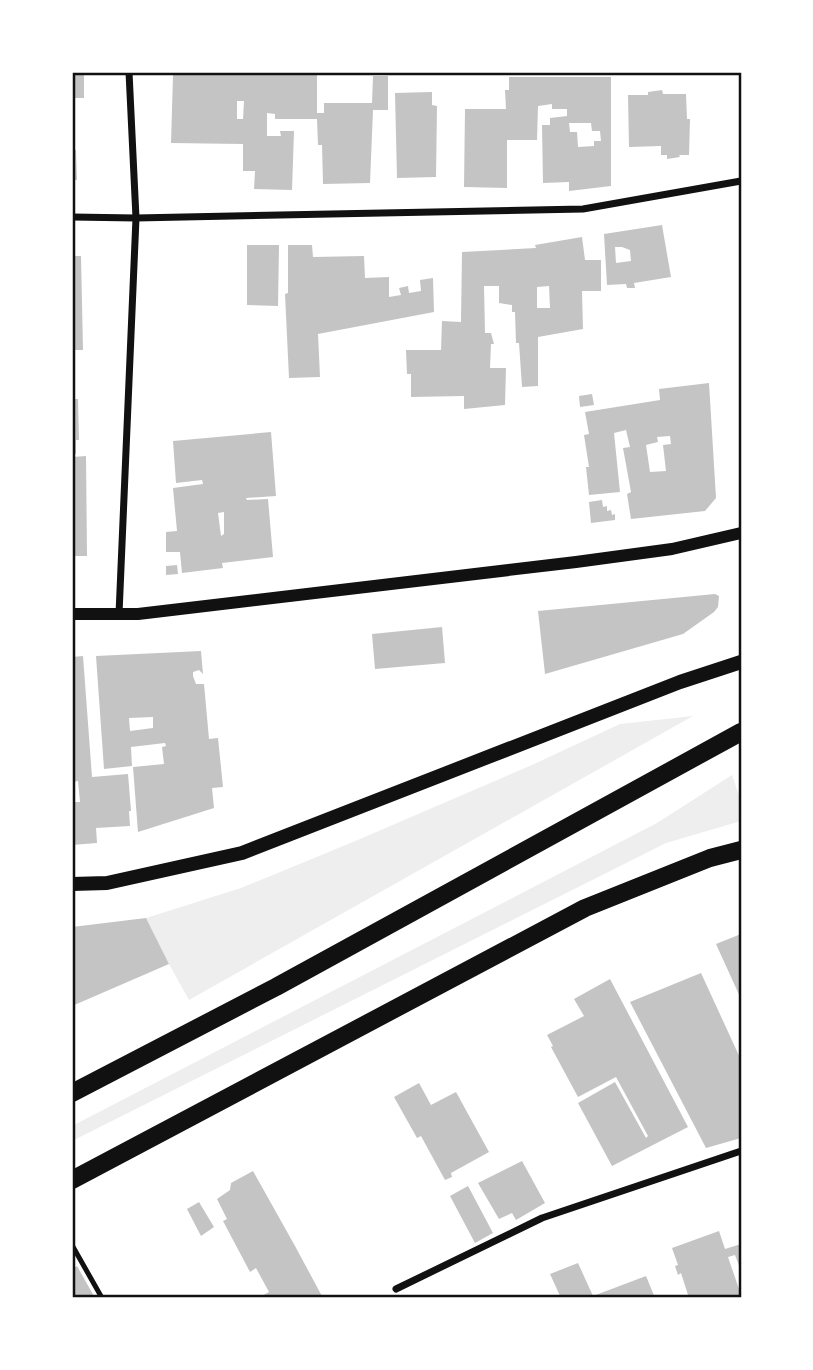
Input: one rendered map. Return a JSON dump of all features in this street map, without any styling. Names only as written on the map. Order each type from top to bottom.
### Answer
[{"type":"main road","points":[[72,884],[107,883],[242,853],[680,681],[741,662]]},
{"type":"main road","points":[[72,1093],[276,987],[741,732]]},
{"type":"main road","points":[[72,1180],[585,908],[709,858],[741,850]]},
{"type":"street","points":[[119,614],[136,218],[129,72]]},
{"type":"street","points":[[72,217],[583,209],[741,181]]},
{"type":"street","points":[[72,614],[152,612],[576,562],[672,549],[741,533]]},
{"type":"street","points":[[396,1289],[542,1218],[741,1150]]},
{"type":"lane","points":[[72,1245],[102,1298]]},
{"type":"shaded area","points":[[693,716],[189,1000],[146,918],[241,888],[532,765],[620,724]]},
{"type":"shaded area","points":[[732,775],[741,801],[741,821],[666,843],[72,1141],[72,1126],[657,823]]},
{"type":"building","points":[[72,72],[84,72],[84,98],[72,98]]},
{"type":"building","points":[[173,75],[317,75],[317,113],[324,113],[324,103],[372,103],[373,76],[388,76],[388,110],[373,110],[370,183],[323,184],[322,145],[318,145],[317,119],[275,119],[275,114],[267,113],[267,136],[281,136],[280,131],[294,131],[292,190],[254,189],[255,171],[243,171],[243,144],[171,143]],"holes":[[[237,101],[244,101],[243,119],[237,119]]]},
{"type":"building","points":[[509,77],[611,77],[611,186],[569,191],[569,182],[543,183],[542,125],[550,125],[550,118],[567,116],[567,109],[552,109],[552,104],[538,106],[537,140],[507,140],[507,188],[464,187],[465,109],[506,109],[505,90],[509,90]],"holes":[[[569,123],[591,123],[592,131],[600,131],[601,141],[594,141],[594,146],[578,147],[577,132],[570,132]]]},
{"type":"building","points":[[662,90],[663,94],[686,94],[687,119],[690,119],[689,155],[667,159],[667,155],[661,155],[661,146],[629,147],[628,95],[648,95],[648,92]]},
{"type":"building","points":[[432,92],[432,105],[437,106],[436,177],[397,178],[395,93]]},
{"type":"building","points":[[72,150],[76,150],[77,180],[72,180]]},
{"type":"building","points":[[662,225],[671,277],[634,283],[635,288],[627,288],[626,284],[607,285],[604,234]],"holes":[[[615,247],[630,250],[631,261],[616,263]]]},
{"type":"building","points":[[582,237],[585,260],[601,260],[601,291],[582,291],[583,329],[538,337],[538,386],[522,387],[519,343],[516,343],[515,312],[512,312],[512,305],[499,303],[499,286],[484,286],[485,333],[491,333],[494,344],[491,344],[490,368],[506,368],[505,405],[464,409],[464,396],[411,397],[411,374],[407,374],[406,350],[441,350],[442,321],[461,322],[462,252],[536,248],[535,245]],"holes":[[[549,286],[550,308],[537,308],[537,287]]]},
{"type":"building","points":[[247,245],[279,245],[278,306],[247,305]]},
{"type":"building","points":[[288,245],[312,245],[313,257],[364,256],[365,278],[389,277],[389,297],[401,295],[399,288],[408,286],[409,293],[421,291],[420,280],[433,278],[434,312],[318,334],[320,377],[289,378],[285,294],[288,293]]},
{"type":"building","points":[[72,256],[81,256],[83,350],[72,350]]},
{"type":"building","points":[[709,383],[716,498],[705,511],[631,519],[627,494],[631,492],[623,448],[630,447],[626,430],[614,433],[620,492],[589,495],[586,467],[589,467],[584,435],[589,434],[585,412],[660,400],[659,389]],"holes":[[[670,436],[671,444],[663,445],[666,471],[650,472],[646,445],[658,442],[657,437]]]},
{"type":"building","points":[[592,394],[594,405],[580,407],[579,396]]},
{"type":"building","points":[[72,399],[78,399],[79,440],[76,440],[76,454],[72,454]]},
{"type":"building","points":[[271,432],[276,496],[246,498],[268,499],[273,557],[222,563],[223,568],[182,573],[180,552],[166,552],[166,532],[177,531],[173,488],[203,484],[202,480],[176,483],[173,441]],"holes":[[[224,512],[224,534],[221,536],[218,513]]]},
{"type":"building","points":[[86,456],[87,556],[72,556],[72,457]]},
{"type":"building","points":[[602,500],[603,507],[607,506],[607,511],[611,510],[612,515],[615,514],[615,520],[591,523],[589,502]]},
{"type":"building","points":[[177,565],[178,574],[166,575],[166,566]]},
{"type":"building","points":[[715,594],[719,596],[718,607],[714,612],[683,634],[545,674],[538,611]]},
{"type":"building","points":[[442,627],[445,663],[375,669],[372,634]]},
{"type":"building","points":[[201,651],[203,674],[199,670],[193,672],[193,676],[196,684],[204,684],[209,739],[218,738],[223,787],[212,788],[214,808],[138,832],[133,767],[164,764],[162,747],[166,746],[165,743],[131,747],[132,766],[104,769],[96,656]],"holes":[[[153,717],[153,728],[130,731],[129,718]]]},
{"type":"building","points":[[83,656],[92,777],[128,774],[131,811],[130,826],[96,828],[97,843],[72,845],[72,802],[80,802],[78,781],[72,782],[72,657]]},
{"type":"building","points":[[146,918],[169,964],[72,1006],[72,927]]},
{"type":"building","points":[[741,934],[741,999],[716,944]]},
{"type":"building","points":[[701,973],[741,1060],[741,1138],[706,1148],[630,1002]]},
{"type":"building","points":[[610,979],[688,1127],[612,1166],[578,1103],[615,1082],[646,1138],[648,1136],[616,1077],[578,1097],[547,1035],[584,1016],[574,999]]},
{"type":"building","points":[[419,1083],[431,1105],[456,1092],[489,1152],[451,1173],[452,1177],[445,1180],[421,1136],[417,1138],[394,1097]]},
{"type":"building","points":[[522,1161],[545,1203],[516,1220],[512,1213],[499,1219],[478,1183]]},
{"type":"building","points":[[253,1171],[323,1298],[258,1298],[269,1292],[256,1268],[250,1272],[223,1221],[227,1219],[217,1199],[230,1190],[231,1183]]},
{"type":"building","points":[[468,1186],[493,1233],[475,1243],[450,1196]]},
{"type":"building","points":[[199,1202],[214,1227],[201,1236],[187,1209]]},
{"type":"building","points":[[719,1231],[725,1249],[741,1244],[741,1271],[735,1255],[728,1257],[741,1298],[689,1298],[681,1273],[678,1275],[675,1266],[678,1265],[672,1248]]},
{"type":"building","points":[[578,1263],[593,1296],[646,1276],[655,1298],[561,1298],[550,1274]]},
{"type":"building","points":[[77,1266],[95,1298],[72,1298],[72,1269]]}]
